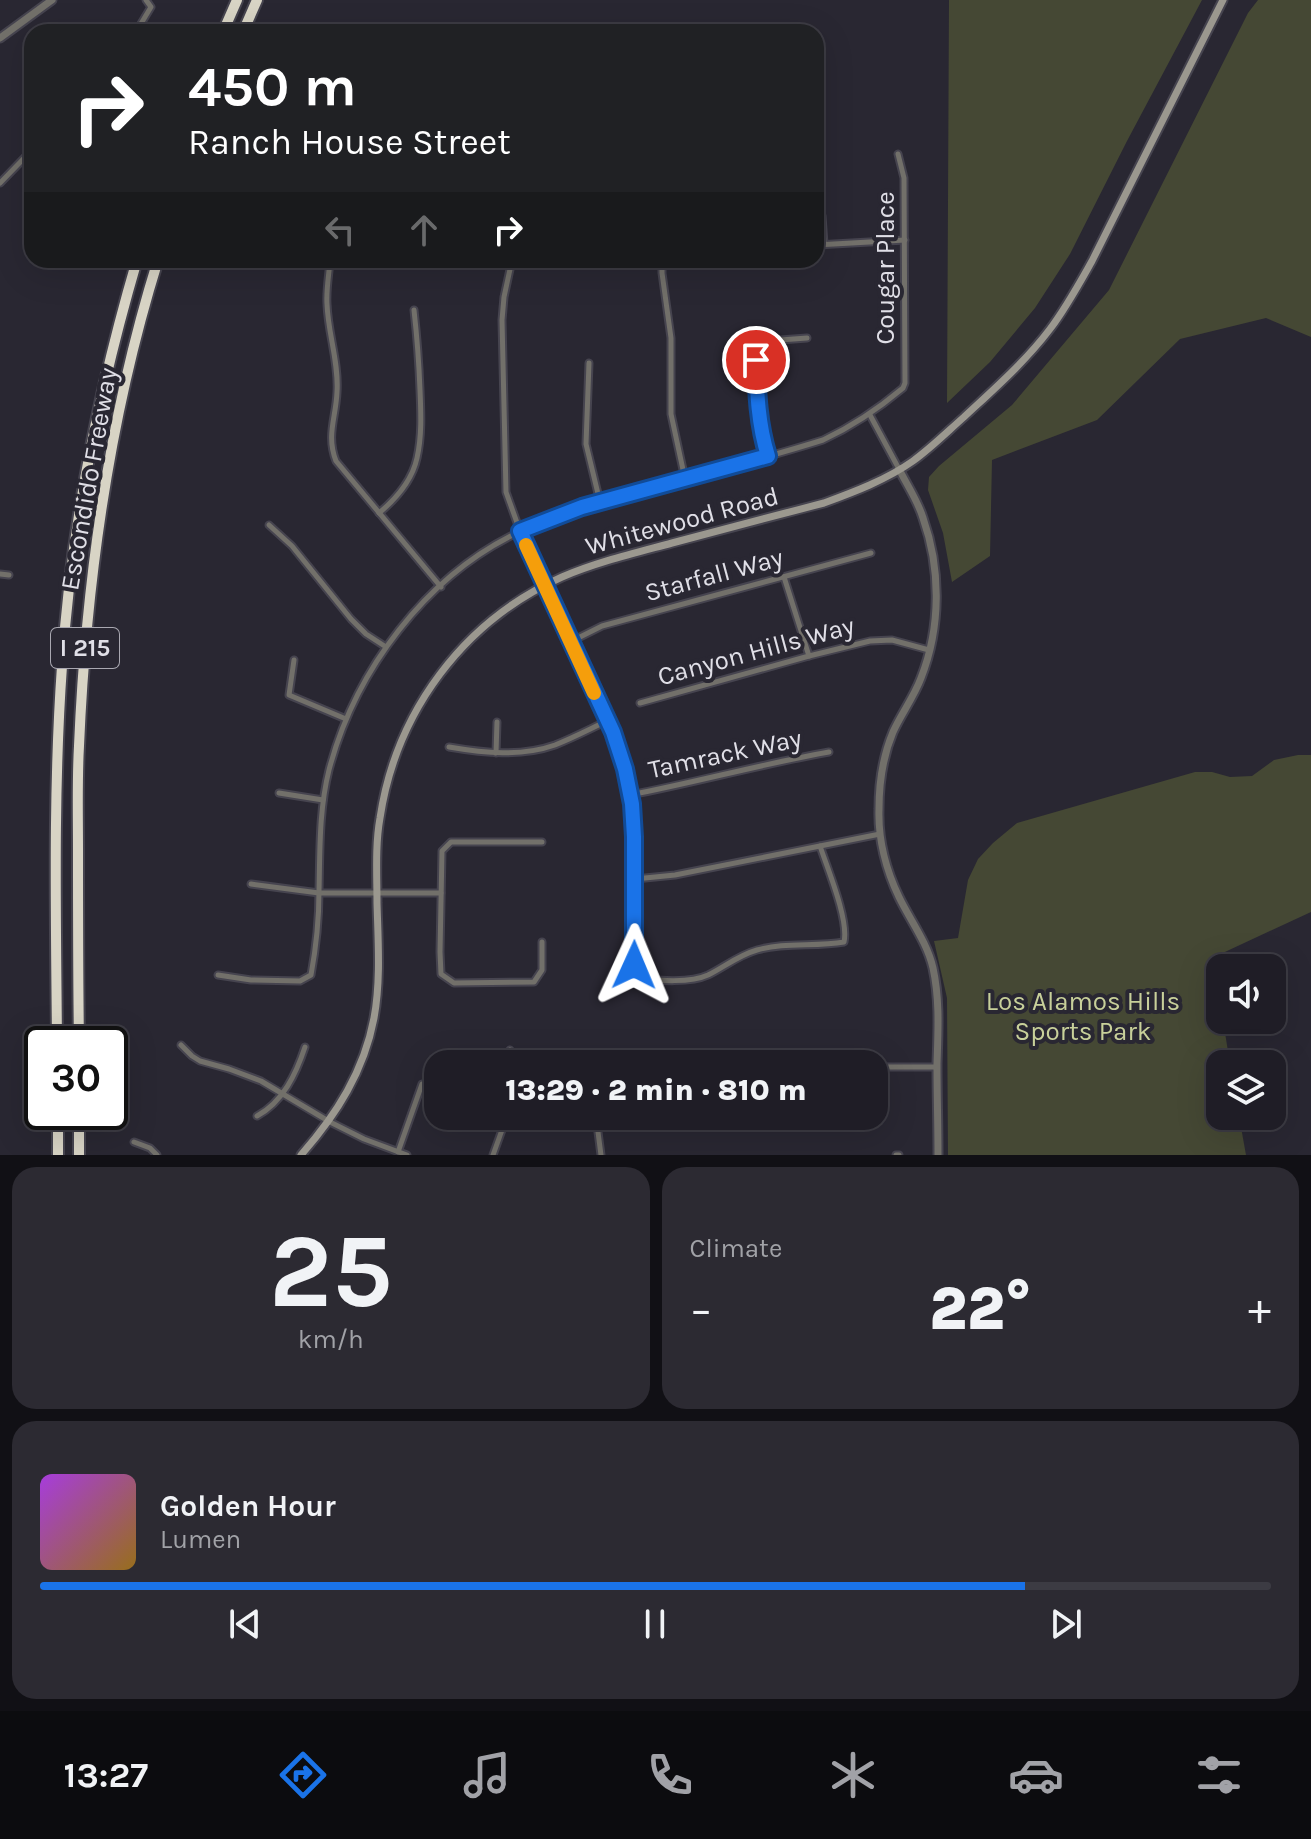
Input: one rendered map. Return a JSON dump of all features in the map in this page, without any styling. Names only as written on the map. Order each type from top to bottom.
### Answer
[{"type":"highway","points":[[226,24],[237,0]]},
{"type":"highway","points":[[246,24],[257,0]]},
{"type":"highway","name":"Escondido Freeway","points":[[57,1026],[58,724],[69,589],[77,521],[94,428],[135,268]]},
{"type":"highway","name":"Escondido Freeway","points":[[79,1026],[78,748],[85,643],[103,499],[119,414],[156,268]]},
{"type":"highway","points":[[58,1130],[58,1155]]},
{"type":"highway","points":[[79,1130],[79,1155]]},
{"type":"main road","name":"Whitewood Road","points":[[301,1155],[330,1122],[359,1067],[374,1017],[378,980],[377,843],[383,797],[410,720],[436,679],[467,641],[499,614],[544,585],[612,560],[824,503],[899,469],[925,452],[999,386],[1049,330],[1072,297],[1223,0]]},
{"type":"street","points":[[0,38],[52,0]]},
{"type":"street","points":[[141,24],[151,7],[146,0]]},
{"type":"street","name":"Cougar Place","points":[[870,415],[905,383],[904,178],[898,154]]},
{"type":"street","points":[[0,183],[24,158]]},
{"type":"street","points":[[824,244],[905,240]]},
{"type":"street","points":[[329,268],[327,304],[336,362],[337,394],[330,446],[336,461],[441,587]]},
{"type":"street","points":[[510,268],[502,320],[506,492],[520,531],[607,721],[625,769],[634,837],[634,965],[640,978],[705,977],[757,950],[844,942],[846,933],[820,846]]},
{"type":"street","points":[[662,268],[671,338],[671,414],[685,479]]},
{"type":"street","points":[[379,513],[407,484],[417,460],[421,425],[414,310]]},
{"type":"street","points":[[768,456],[757,406],[758,347],[767,341],[807,338]]},
{"type":"street","points":[[589,363],[586,444],[600,502]]},
{"type":"street","points":[[218,975],[251,980],[300,981],[311,975],[323,800],[346,719],[386,647],[441,587],[481,554],[520,531],[563,513],[823,440],[870,415],[923,516],[937,589],[936,615],[921,678],[893,733],[884,762],[880,786],[880,834],[898,895],[932,965],[938,1008],[938,1155]]},
{"type":"street","points":[[269,525],[292,546],[351,619],[386,647]]},
{"type":"street","name":"Starfall Way","points":[[570,642],[602,626],[871,553]]},
{"type":"street","points":[[0,574],[9,575]]},
{"type":"street","points":[[784,577],[809,656]]},
{"type":"street","name":"Canyon Hills Way","points":[[640,703],[870,641],[892,640],[929,650]]},
{"type":"street","points":[[294,660],[289,695],[346,719]]},
{"type":"street","points":[[449,747],[484,753],[526,752],[554,745],[607,721]]},
{"type":"street","points":[[496,753],[497,722]]},
{"type":"street","name":"Tamrack Way","points":[[630,795],[829,752]]},
{"type":"street","points":[[279,793],[323,800]]},
{"type":"street","points":[[635,879],[675,875],[880,834]]},
{"type":"street","points":[[542,842],[451,842],[442,851],[441,974],[454,983],[534,982],[542,970],[542,942]]},
{"type":"street","points":[[251,884],[319,893],[441,893]]},
{"type":"street","points":[[181,1045],[200,1061],[248,1075],[330,1122],[407,1155]]},
{"type":"street","points":[[257,1116],[283,1094],[300,1064],[305,1047]]},
{"type":"street","points":[[888,1067],[937,1067]]},
{"type":"street","points":[[398,1152],[422,1084]]},
{"type":"street","points":[[493,1155],[502,1130]]},
{"type":"street","points":[[598,1130],[601,1155]]},
{"type":"street","points":[[134,1142],[150,1148],[157,1155]]},
{"type":"green space","points":[[949,0],[1202,0],[1070,254],[1035,308],[990,362],[947,403]]},
{"type":"green space","points":[[1258,0],[1311,0],[1311,337],[1266,318],[1180,339],[1097,420],[992,460],[990,556],[952,582],[943,533],[928,490],[929,477],[1012,405],[1109,290],[1248,13]]},
{"type":"green space","name":"Los Alamos Hills Sports Park","points":[[1311,755],[1311,912],[1221,954],[1206,954],[1206,1034],[1225,1034],[1228,1050],[1206,1050],[1206,1130],[1242,1130],[1246,1155],[948,1155],[947,998],[934,941],[958,938],[968,880],[978,859],[1017,823],[1195,772],[1212,772],[1230,777],[1252,776],[1274,760]]},
{"type":"slow traffic","points":[[526,545],[594,693]]},
{"type":"route","points":[[634,965],[634,837],[625,769],[613,732],[520,531],[582,507],[768,456],[757,406],[756,360]]}]
